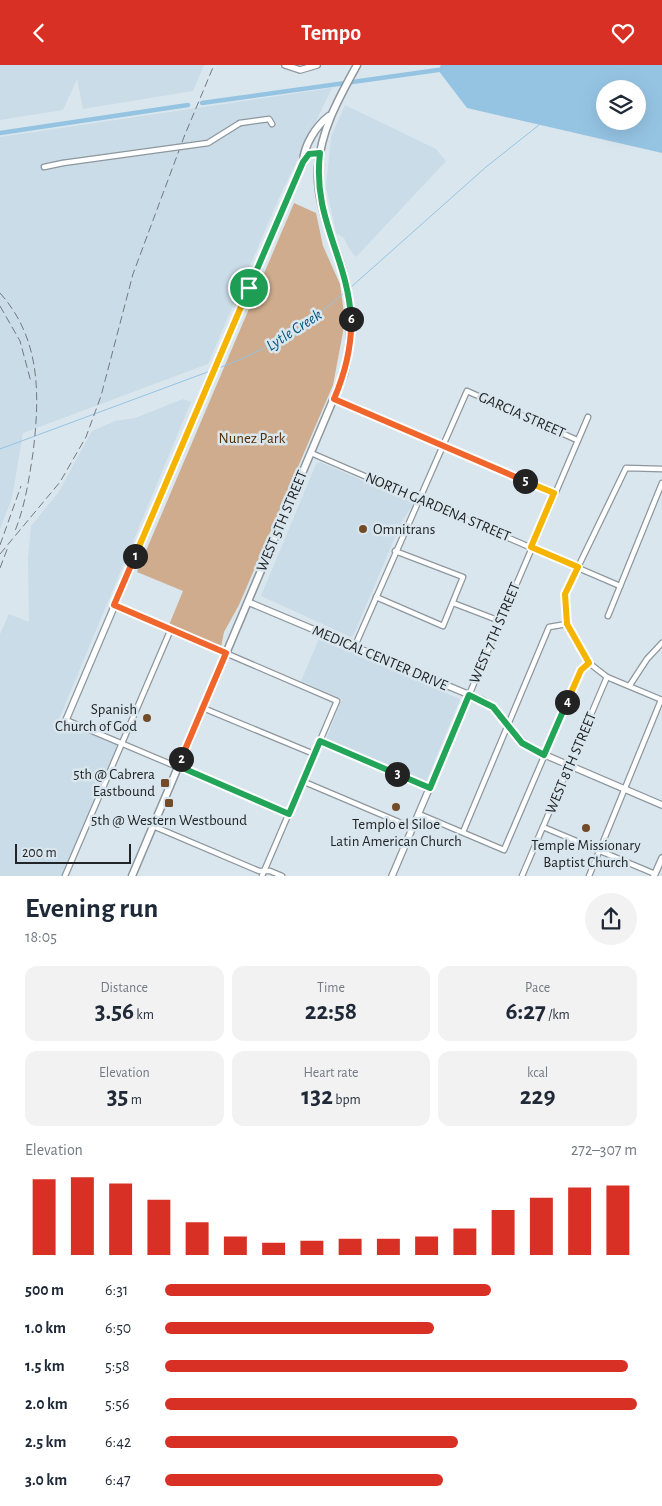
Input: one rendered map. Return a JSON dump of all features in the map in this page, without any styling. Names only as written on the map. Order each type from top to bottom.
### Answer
[{"type":"main road","points":[[303,162],[303,153],[321,123],[330,116],[357,65]]},
{"type":"main road","name":"WEST 5TH STREET","points":[[132,876],[342,380],[349,351],[350,306],[343,270],[330,236],[320,201],[318,181],[320,153],[330,116]]},
{"type":"street","points":[[285,65],[300,70],[316,65]]},
{"type":"street","points":[[44,167],[208,143],[240,123],[269,119],[272,124]]},
{"type":"street","points":[[289,814],[66,720],[303,162],[309,154],[320,153]]},
{"type":"street","name":"GARCIA STREET","points":[[443,446],[467,391],[577,440]]},
{"type":"street","points":[[334,399],[554,493]]},
{"type":"street","name":"WEST 7TH STREET","points":[[392,876],[588,417]]},
{"type":"street","points":[[354,648],[395,551],[420,500],[443,446]]},
{"type":"street","name":"NORTH GARDENA STREET","points":[[311,453],[620,586]]},
{"type":"street","points":[[589,876],[662,700],[607,677],[589,663],[567,624],[565,594],[626,468],[662,469]]},
{"type":"street","points":[[608,617],[662,483]]},
{"type":"street","points":[[376,597],[442,626],[453,603],[463,577],[395,551]]},
{"type":"street","name":"MEDICAL CENTER DRIVE","points":[[248,602],[469,695],[493,707],[522,743],[544,755],[662,805]]},
{"type":"street","points":[[453,603],[500,621]]},
{"type":"street","points":[[114,605],[337,701],[263,873]]},
{"type":"street","points":[[463,832],[548,627],[567,624]]},
{"type":"street","points":[[65,876],[171,629]]},
{"type":"street","points":[[630,685],[647,659],[662,643]]},
{"type":"street","points":[[419,814],[504,850],[581,670],[589,663]]},
{"type":"street","name":"WEST 8TH STREET","points":[[522,876],[607,677]]},
{"type":"street","points":[[203,707],[314,755]]},
{"type":"street","points":[[320,741],[430,788]]},
{"type":"street","points":[[302,781],[413,828]]},
{"type":"street","points":[[153,826],[263,873],[282,876]]},
{"type":"street","points":[[543,827],[655,875],[662,858]]},
{"type":"shaded area","points":[[0,65],[204,65],[193,91],[83,109],[77,79],[63,110],[0,120]]},
{"type":"shaded area","points":[[332,88],[279,198],[208,364],[23,433],[12,498],[0,529],[0,137]]},
{"type":"shaded area","points":[[345,105],[436,149],[446,161],[356,257],[344,238],[336,233],[326,187],[331,137]]},
{"type":"shaded area","points":[[183,399],[191,402],[59,719],[119,744],[62,876],[0,876],[0,634],[9,614],[29,622],[28,558],[31,526],[58,493],[92,431],[115,421],[135,418]]},
{"type":"shaded area","points":[[320,462],[414,503],[401,523],[351,637],[261,596],[316,464]]},
{"type":"shaded area","points":[[319,639],[460,699],[426,782],[418,777],[326,740],[342,699],[301,681]]},
{"type":"green space","name":"Nunez Park","points":[[294,203],[316,213],[323,246],[340,284],[344,313],[343,332],[333,385],[239,605],[224,632],[221,647],[169,625],[183,591],[137,572]]},
{"type":"water","points":[[441,65],[662,65],[662,153],[467,108],[438,70]]},
{"type":"waterway","name":"Lytle Creek","points":[[202,103],[438,70]]},
{"type":"waterway","name":"Lytle Creek","points":[[0,133],[188,105]]},
{"type":"waterway","name":"Lytle Creek","points":[[350,288],[486,167],[539,125]]},
{"type":"waterway","name":"Lytle Creek","points":[[219,368],[270,345],[300,327],[345,292]]},
{"type":"waterway","name":"Lytle Creek","points":[[0,449],[213,370]]},
{"type":"railway","points":[[0,554],[60,482],[86,437],[101,396],[133,274],[184,137],[214,65]]},
{"type":"railway","points":[[0,293],[23,329],[30,349],[36,389],[37,410],[33,453],[24,502],[15,531]]},
{"type":"railway","points":[[0,306],[20,341],[31,382]]},
{"type":"railway","points":[[0,545],[21,486]]},
{"type":"railway","points":[[0,568],[8,547]]},
{"type":"place","name":"Omnitrans","points":[[363,529]]},
{"type":"place","name":"Spanish Church of God","points":[[147,718]]},
{"type":"place","name":"5th @ Cabrera Eastbound","points":[[165,783]]},
{"type":"place","name":"5th @ Western Westbound","points":[[169,803]]},
{"type":"place","name":"Templo el Siloe Latin American Church","points":[[396,807]]},
{"type":"place","name":"Temple Missionary Baptist Church","points":[[586,828]]},
{"type":"route","points":[[320,153],[318,181],[320,201],[348,287],[351,321],[351,338],[346,365],[334,399],[554,493],[531,547],[578,567],[565,594],[567,624],[589,663],[581,670],[544,755],[522,743],[503,717],[493,707],[469,695],[430,788],[320,741],[289,814],[178,766],[226,653],[114,605],[220,360],[249,288],[306,156],[320,153]]}]
